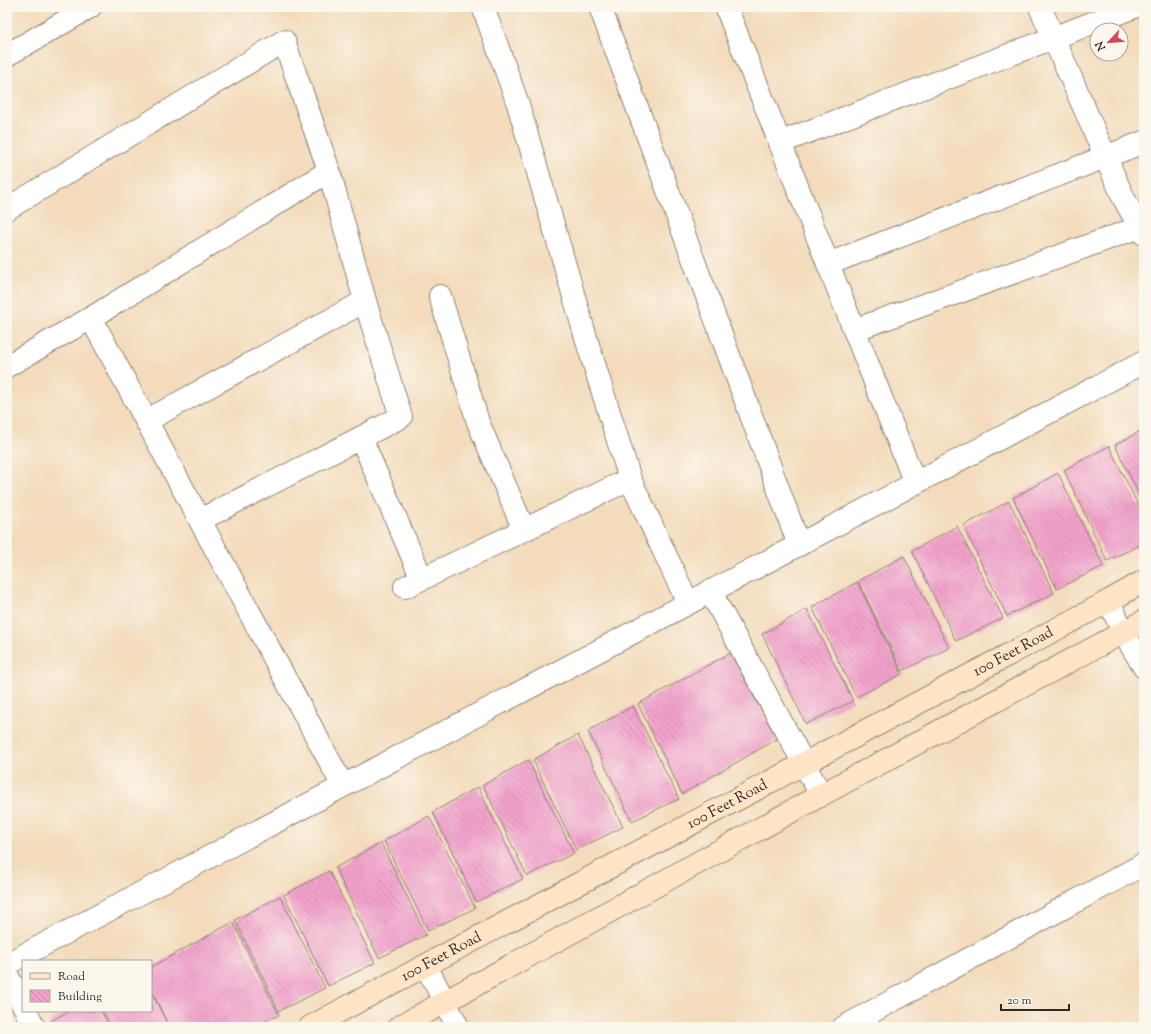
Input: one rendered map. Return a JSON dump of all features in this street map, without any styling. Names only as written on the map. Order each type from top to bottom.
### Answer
[{"type":"main road","name":"100 Feet Road","points":[[310,1027],[1144,581]]},
{"type":"main road","points":[[399,1027],[821,795],[1144,621]]},
{"type":"street","points":[[7,55],[90,7]]},
{"type":"street","points":[[483,7],[518,104],[589,348],[630,479],[688,603]]},
{"type":"street","points":[[600,7],[799,545]]},
{"type":"street","points":[[854,330],[1142,230],[1124,199],[1040,7]]},
{"type":"street","points":[[780,142],[1134,7]]},
{"type":"street","points":[[731,8],[780,142],[915,483]]},
{"type":"street","points":[[7,209],[284,40],[329,171],[365,302],[402,417],[200,520]]},
{"type":"street","points":[[828,264],[1144,142]]},
{"type":"street","points":[[7,366],[91,318],[329,171]]},
{"type":"street","points":[[440,296],[478,422],[524,530]]},
{"type":"street","points":[[146,421],[365,302]]},
{"type":"street","points":[[91,318],[343,786]]},
{"type":"street","points":[[7,964],[1144,362]]},
{"type":"street","points":[[360,438],[414,583],[630,479]]},
{"type":"street","points":[[710,592],[821,795]]},
{"type":"street","points":[[1108,601],[1144,667]]},
{"type":"street","points":[[844,1027],[1144,864]]},
{"type":"street","points":[[426,966],[458,1027]]},
{"type":"street","points":[[7,975],[22,1003]]},
{"type":"street","points":[[26,1012],[34,1027]]},
{"type":"building","points":[[1144,429],[1144,505],[1115,445]]},
{"type":"building","points":[[1109,446],[1144,517],[1144,543],[1107,561],[1064,470]]},
{"type":"building","points":[[1058,473],[1103,566],[1057,589],[1013,498]]},
{"type":"building","points":[[1009,501],[1054,593],[1007,616],[963,526]]},
{"type":"building","points":[[957,526],[1003,618],[956,641],[912,551]]},
{"type":"building","points":[[904,556],[949,648],[902,671],[858,581]]},
{"type":"building","points":[[857,582],[902,674],[856,697],[812,607]]},
{"type":"building","points":[[807,609],[853,701],[806,724],[762,634]]},
{"type":"building","points":[[730,653],[777,739],[682,794],[638,704]]},
{"type":"building","points":[[633,706],[679,799],[632,821],[588,731]]},
{"type":"building","points":[[578,735],[623,827],[576,850],[533,760]]},
{"type":"building","points":[[528,760],[574,853],[527,876],[483,785]]},
{"type":"building","points":[[478,787],[523,879],[476,902],[433,812]]},
{"type":"building","points":[[429,816],[475,908],[428,931],[384,841]]},
{"type":"building","points":[[381,843],[426,935],[379,958],[335,868]]},
{"type":"building","points":[[329,871],[375,963],[328,986],[284,895]]},
{"type":"building","points":[[280,896],[325,988],[279,1011],[235,920]]},
{"type":"building","points":[[233,922],[279,1015],[253,1027],[169,1027],[152,991],[152,966]]},
{"type":"building","points":[[152,993],[169,1027],[111,1027],[104,1012],[152,1012]]},
{"type":"building","points":[[67,1012],[102,1012],[109,1027],[52,1027],[49,1022]]}]
